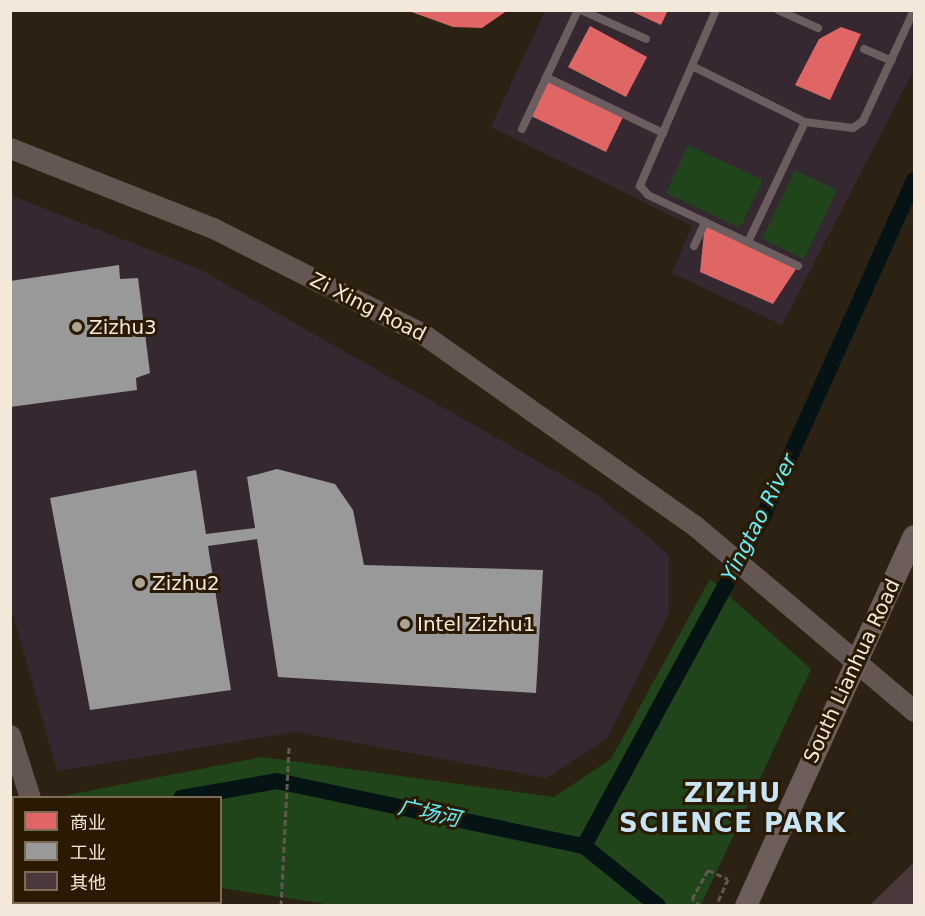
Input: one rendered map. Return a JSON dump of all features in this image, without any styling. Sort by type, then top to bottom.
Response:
[{"type":"main road","name":"South Lianhua Road","points":[[746,906],[854,661],[915,536]]},
{"type":"street","name":"Zi Xing Road","points":[[10,148],[213,228],[423,334],[694,525],[915,711]]},
{"type":"street","points":[[10,735],[29,795]]},
{"type":"lane","points":[[522,129],[580,10],[646,39]]},
{"type":"lane","points":[[716,10],[640,186],[648,195],[798,266]]},
{"type":"lane","points":[[778,10],[819,28]]},
{"type":"lane","points":[[692,66],[805,122],[853,128],[863,121],[914,10]]},
{"type":"lane","points":[[864,49],[892,61]]},
{"type":"lane","points":[[546,77],[663,133]]},
{"type":"lane","points":[[748,242],[805,122]]},
{"type":"lane","points":[[694,246],[705,222]]},
{"type":"path","points":[[281,906],[283,828],[289,746]]},
{"type":"path","points":[[701,906],[692,899],[708,870],[728,879],[716,906]]},
{"type":"shaded area","points":[[545,11],[914,11],[914,70],[782,325],[672,273],[692,226],[491,127]]},
{"type":"shaded area","points":[[10,195],[201,270],[597,495],[646,535],[669,556],[669,613],[607,739],[546,778],[296,732],[57,771],[11,608]]},
{"type":"green space","points":[[688,145],[763,180],[740,228],[666,193]]},
{"type":"green space","points":[[795,170],[837,190],[804,259],[762,239]]},
{"type":"green space","points":[[710,579],[811,669],[701,905],[339,906],[222,888],[222,796],[63,796],[262,757],[554,797],[611,759]]},
{"type":"building: 商业","points":[[406,10],[508,10],[482,28],[453,27]]},
{"type":"building: 商业","points":[[629,10],[668,10],[661,25]]},
{"type":"building: 商业","points":[[590,26],[647,57],[626,97],[568,67]]},
{"type":"building: 商业","points":[[841,27],[861,34],[830,100],[795,85],[819,39]]},
{"type":"building: 商业","points":[[546,77],[624,115],[606,152],[529,115]]},
{"type":"building: 商业","points":[[705,222],[798,266],[773,304],[700,272]]},
{"type":"building: 工业","name":"Zizhu3","points":[[119,265],[120,279],[138,278],[150,373],[136,378],[137,390],[10,407],[10,281]]},
{"type":"building: 工业","points":[[277,469],[335,484],[353,510],[364,565],[543,570],[536,693],[278,677],[257,539],[208,546],[231,690],[90,710],[50,498],[196,470],[206,534],[255,528],[247,477]]},
{"type":"building: 其他","points":[[914,862],[914,906],[869,906]]},
{"type":"waterway","name":"Yingtao River","points":[[584,846],[765,512],[914,180]]},
{"type":"waterway","name":"广场河","points":[[192,796],[277,781],[584,846],[658,906]]},
{"type":"place","name":"Zizhu3","points":[[77,327]]},
{"type":"place","name":"Zizhu2","points":[[140,583]]},
{"type":"place","name":"Intel Zizhu1","points":[[405,624]]},
{"type":"district","name":"ZIZHU SCIENCE PARK","points":[[733,809]]}]
